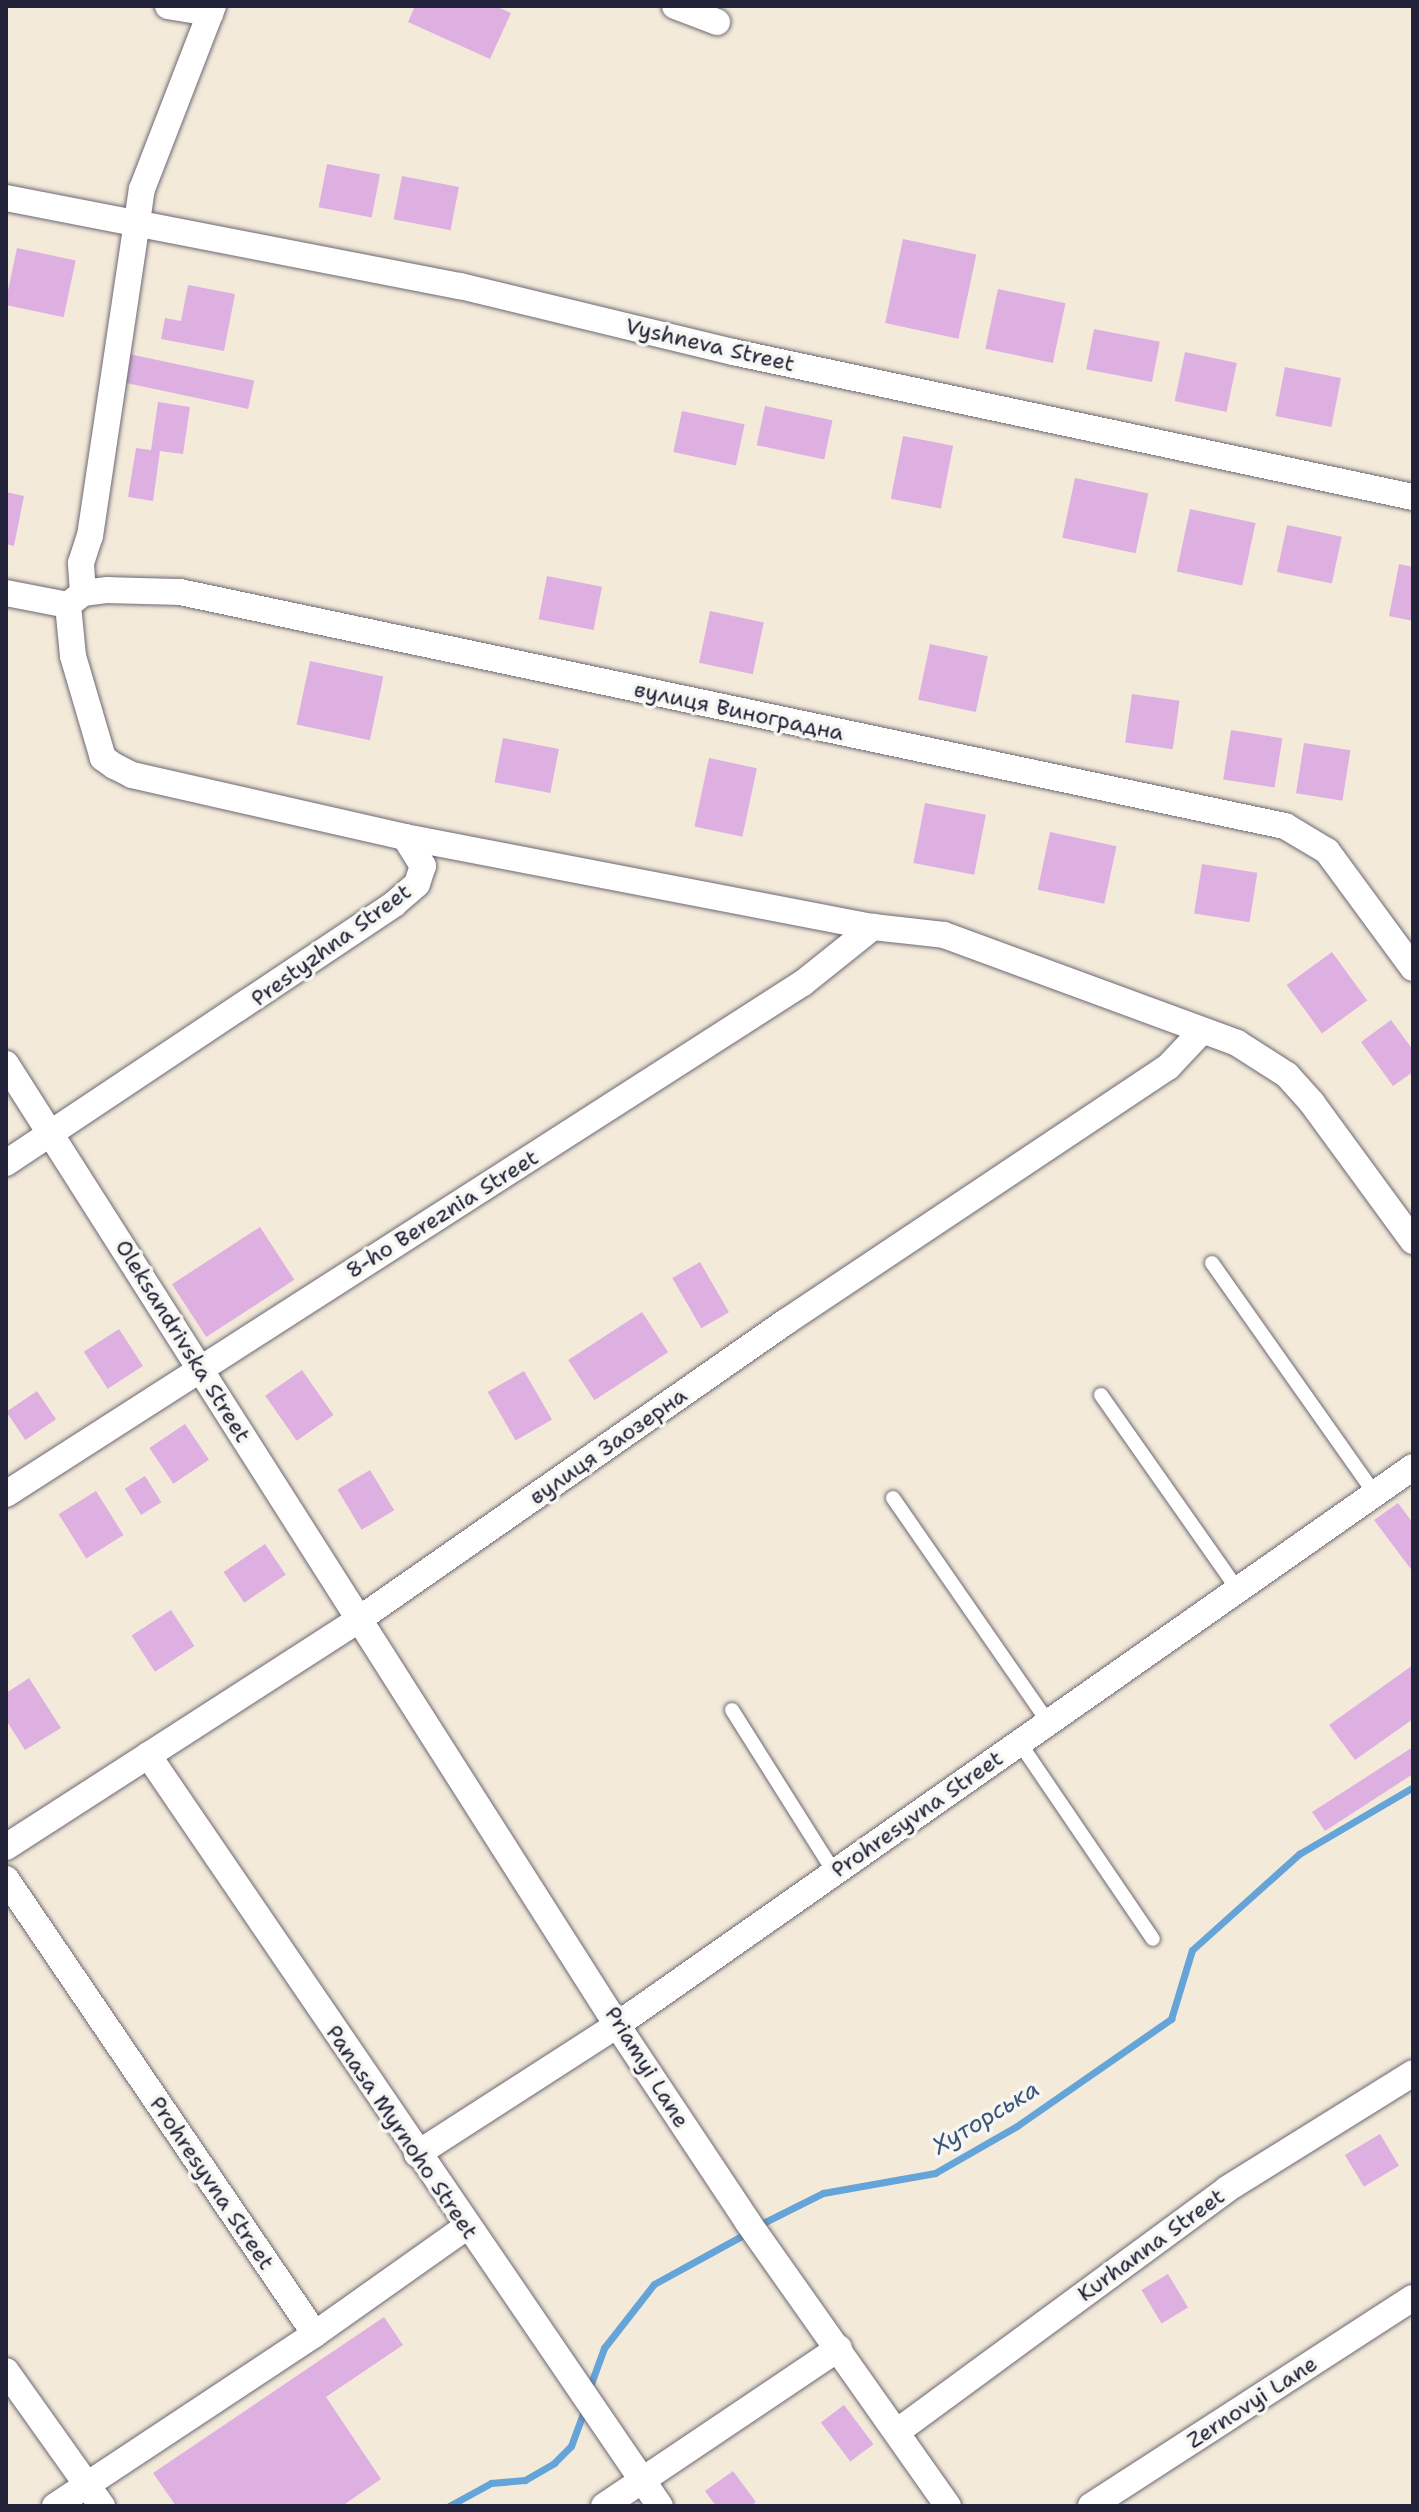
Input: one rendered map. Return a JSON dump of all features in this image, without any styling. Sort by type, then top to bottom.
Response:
[{"type":"street","points":[[168,6],[211,10],[152,158],[135,225],[105,444],[81,563],[73,656],[103,758],[132,775],[405,837],[873,927],[944,935],[1040,967],[1200,1033],[1256,1051],[1287,1075],[1413,1241]]},
{"type":"street","points":[[675,6],[717,22]]},
{"type":"street","name":"Vyshneva Street","points":[[6,198],[460,286],[733,352],[1413,497]]},
{"type":"street","name":"вулиця Виноградна","points":[[6,593],[76,599],[154,588],[180,592],[1285,826],[1327,851],[1413,968]]},
{"type":"street","name":"Prestyzhna Street","points":[[6,1163],[394,904],[417,884],[423,866],[405,837]]},
{"type":"street","name":"8-ho Bereznia Street","points":[[6,1494],[803,983],[873,927]]},
{"type":"street","name":"вулиця Заозерна","points":[[6,1847],[358,1620],[787,1321],[1168,1067],[1200,1033]]},
{"type":"street","name":"Oleksandrivska Street","points":[[6,1064],[358,1620]]},
{"type":"street","name":"Prohresyvna Street","points":[[417,2154],[617,2025],[1374,1493],[1409,1480]]},
{"type":"street","name":"Priamyi Lane","points":[[358,1620],[617,2025],[753,2230],[898,2431],[948,2506]]},
{"type":"street","name":"Panasa Myrnoho Street","points":[[148,1755],[466,2227],[660,2506]]},
{"type":"street","name":"Prohresyvna Street","points":[[6,1879],[315,2334]]},
{"type":"street","name":"Kurhanna Street","points":[[898,2431],[1227,2189],[1413,2073]]},
{"type":"street","points":[[55,2506],[95,2496],[466,2227]]},
{"type":"street","name":"Zernovyi Lane","points":[[1091,2506],[1413,2298]]},
{"type":"street","points":[[604,2506],[839,2348]]},
{"type":"street","points":[[6,2371],[95,2496]]},
{"type":"lane","points":[[1212,1263],[1374,1493]]},
{"type":"lane","points":[[1101,1395],[1238,1590]]},
{"type":"lane","points":[[893,1498],[1048,1722]]},
{"type":"lane","points":[[732,1710],[834,1872]]},
{"type":"lane","points":[[1019,1742],[1153,1939]]},
{"type":"building","points":[[415,6],[495,6],[511,13],[490,59],[408,22]]},
{"type":"building","points":[[327,164],[380,174],[372,217],[319,207]]},
{"type":"building","points":[[402,176],[459,187],[451,230],[394,219]]},
{"type":"building","points":[[903,239],[976,255],[958,339],[885,323]]},
{"type":"building","points":[[17,248],[76,260],[64,317],[6,305]]},
{"type":"building","points":[[188,285],[235,294],[224,351],[161,339],[165,318],[181,321]]},
{"type":"building","points":[[998,289],[1065,303],[1053,363],[985,349]]},
{"type":"building","points":[[1094,329],[1160,342],[1152,382],[1086,369]]},
{"type":"building","points":[[1185,352],[1237,363],[1226,412],[1175,401]]},
{"type":"building","points":[[129,354],[254,381],[248,409],[123,382]]},
{"type":"building","points":[[1285,367],[1341,378],[1331,427],[1275,416]]},
{"type":"building","points":[[158,402],[190,407],[183,454],[160,451],[153,501],[128,497],[136,448],[151,450]]},
{"type":"building","points":[[765,406],[832,420],[824,459],[757,445]]},
{"type":"building","points":[[682,411],[745,424],[736,465],[673,452]]},
{"type":"building","points":[[903,436],[953,446],[941,509],[891,499]]},
{"type":"building","points":[[1075,478],[1148,494],[1136,553],[1062,538]]},
{"type":"building","points":[[6,492],[24,496],[14,546],[6,544]]},
{"type":"building","points":[[1190,509],[1256,523],[1242,586],[1177,572]]},
{"type":"building","points":[[1287,525],[1342,537],[1332,584],[1277,572]]},
{"type":"building","points":[[1399,564],[1413,567],[1413,621],[1389,616]]},
{"type":"building","points":[[547,576],[602,587],[594,630],[539,619]]},
{"type":"building","points":[[710,611],[764,622],[753,674],[699,663]]},
{"type":"building","points":[[930,644],[988,656],[976,712],[918,700]]},
{"type":"building","points":[[310,661],[383,677],[370,740],[296,725]]},
{"type":"building","points":[[1132,694],[1180,701],[1173,749],[1125,743]]},
{"type":"building","points":[[1231,730],[1282,738],[1275,788],[1223,779]]},
{"type":"building","points":[[503,738],[559,749],[550,793],[494,782]]},
{"type":"building","points":[[1304,743],[1350,750],[1342,801],[1296,793]]},
{"type":"building","points":[[709,758],[757,768],[742,837],[694,826]]},
{"type":"building","points":[[925,803],[986,815],[974,875],[913,863]]},
{"type":"building","points":[[1050,832],[1117,846],[1104,904],[1038,890]]},
{"type":"building","points":[[1202,864],[1257,873],[1249,922],[1194,913]]},
{"type":"building","points":[[1332,952],[1367,1001],[1322,1033],[1287,985]]},
{"type":"building","points":[[1391,1020],[1413,1050],[1413,1072],[1393,1086],[1361,1042]]},
{"type":"building","points":[[260,1227],[294,1280],[206,1337],[172,1284]]},
{"type":"building","points":[[700,1262],[729,1312],[701,1328],[672,1278]]},
{"type":"building","points":[[642,1312],[668,1352],[594,1400],[568,1360]]},
{"type":"building","points":[[119,1329],[143,1366],[108,1389],[84,1352]]},
{"type":"building","points":[[302,1370],[334,1415],[297,1441],[265,1396]]},
{"type":"building","points":[[524,1371],[552,1419],[516,1440],[488,1392]]},
{"type":"building","points":[[37,1391],[56,1419],[25,1440],[6,1412]]},
{"type":"building","points":[[185,1424],[209,1460],[173,1484],[149,1448]]},
{"type":"building","points":[[370,1470],[394,1510],[362,1530],[337,1490]]},
{"type":"building","points":[[145,1476],[161,1502],[141,1515],[125,1489]]},
{"type":"building","points":[[96,1491],[124,1535],[86,1558],[59,1514]]},
{"type":"building","points":[[1398,1503],[1413,1523],[1413,1572],[1374,1520]]},
{"type":"building","points":[[265,1544],[286,1575],[244,1603],[224,1572]]},
{"type":"building","points":[[171,1610],[194,1646],[155,1672],[132,1636]]},
{"type":"building","points":[[1413,1665],[1413,1719],[1355,1760],[1329,1725]]},
{"type":"building","points":[[29,1678],[61,1728],[25,1750],[6,1720],[6,1693]]},
{"type":"building","points":[[1413,1747],[1413,1774],[1325,1831],[1312,1812]]},
{"type":"building","points":[[1380,2134],[1399,2166],[1364,2187],[1345,2155]]},
{"type":"building","points":[[1168,2274],[1188,2307],[1162,2323],[1141,2290]]},
{"type":"building","points":[[384,2317],[403,2345],[326,2397],[381,2479],[342,2506],[176,2506],[153,2473]]},
{"type":"building","points":[[844,2405],[873,2444],[850,2462],[821,2422]]},
{"type":"building","points":[[733,2471],[756,2502],[750,2506],[716,2506],[705,2491]]},
{"type":"waterway","name":"Хуторська","points":[[757,2226],[823,2193],[935,2173],[1017,2126],[1171,2019],[1192,1950],[1299,1854],[1413,1787]]},
{"type":"waterway","name":"Хуторська","points":[[589,2389],[604,2348],[654,2284],[747,2233]]},
{"type":"waterway","name":"Хуторська","points":[[449,2506],[491,2483],[525,2480],[554,2463],[571,2446],[585,2408]]}]
